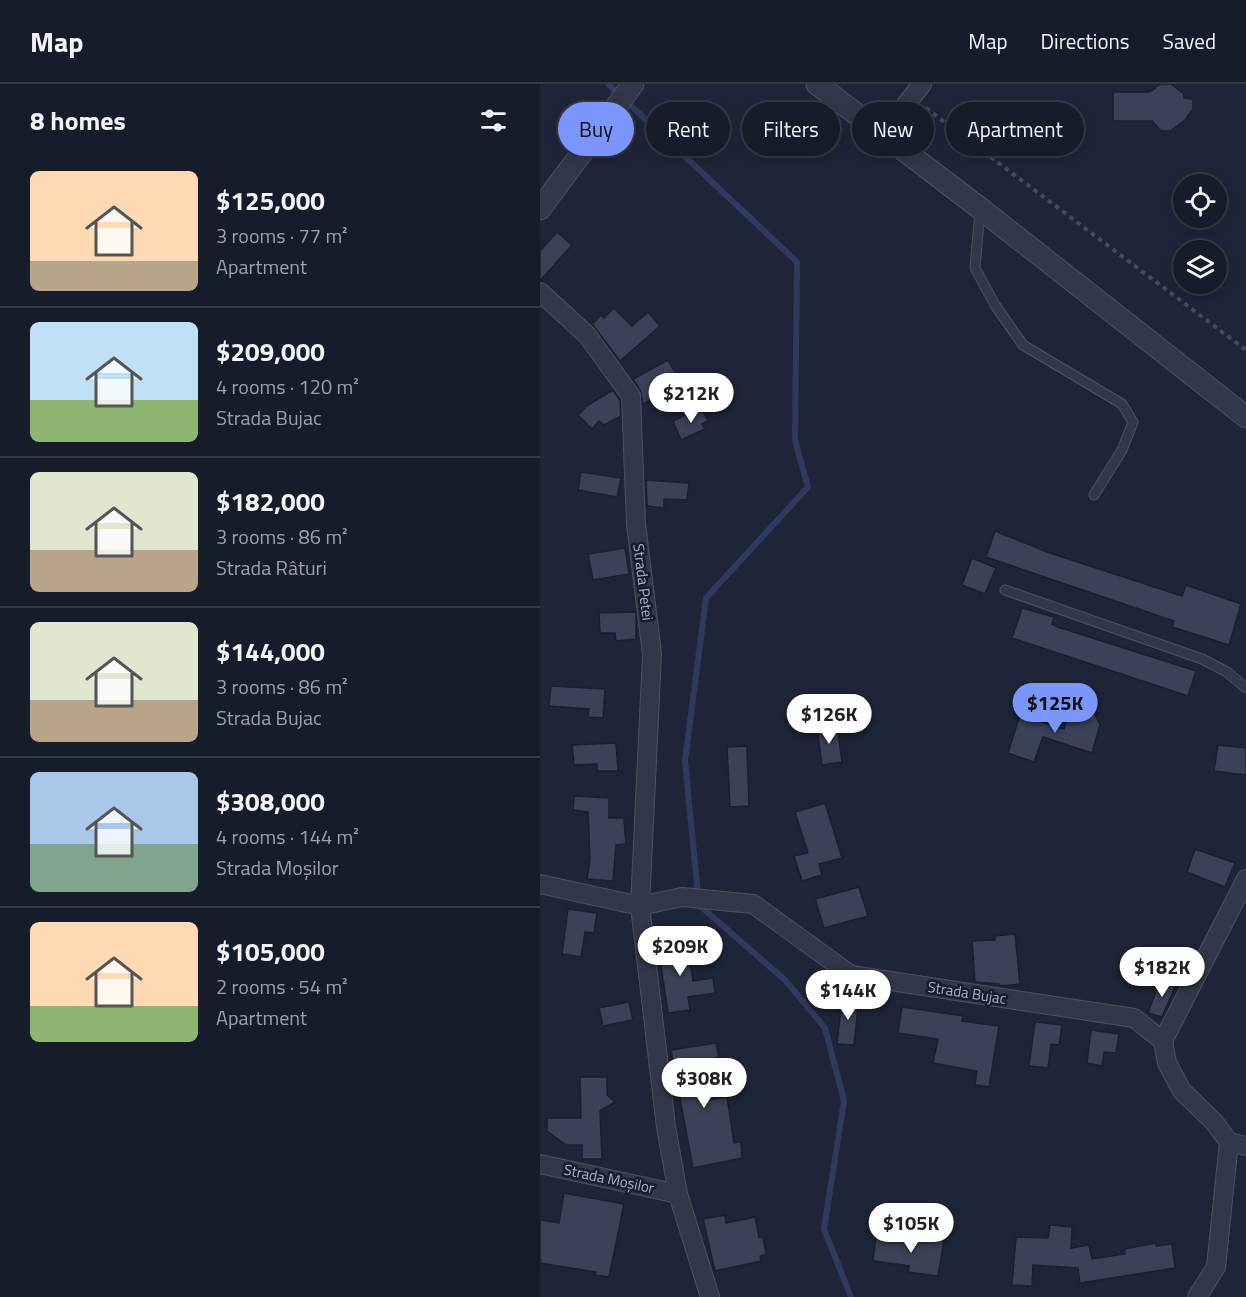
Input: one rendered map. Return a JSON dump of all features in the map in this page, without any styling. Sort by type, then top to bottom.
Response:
[{"type":"street","points":[[540,209],[633,84]]},
{"type":"street","points":[[817,84],[852,111]]},
{"type":"street","points":[[910,156],[1246,417]]},
{"type":"street","name":"Strada Petei","points":[[540,292],[587,335],[631,396],[636,524],[652,654],[640,906],[666,1127],[678,1194],[710,1297]]},
{"type":"street","points":[[1197,1297],[1216,1267],[1237,1144],[1182,1091],[1167,1063],[1163,1041],[1246,879]]},
{"type":"street","name":"Strada Bujac","points":[[540,884],[640,906],[682,897],[753,904],[851,975],[1134,1018],[1163,1041]]},
{"type":"street","name":"Strada Moșilor","points":[[540,1164],[678,1194]]},
{"type":"lane","points":[[981,209],[975,268],[994,305],[1023,345],[1122,404],[1133,422],[1122,450],[1094,495]]},
{"type":"lane","points":[[1005,590],[1202,659],[1227,672],[1246,688]]},
{"type":"path","points":[[917,91],[1246,350]]},
{"type":"building","points":[[1160,84],[1171,84],[1184,94],[1184,98],[1193,99],[1193,109],[1185,120],[1170,131],[1161,131],[1152,121],[1113,121],[1113,92],[1150,92]]},
{"type":"building","points":[[557,232],[572,245],[540,281],[540,251]]},
{"type":"building","points":[[614,308],[632,326],[648,312],[660,326],[620,361],[592,324],[601,315],[604,318]]},
{"type":"building","points":[[668,360],[681,383],[643,404],[640,390],[633,379]]},
{"type":"building","points":[[613,390],[620,400],[621,416],[604,425],[599,421],[592,429],[578,415],[588,405]]},
{"type":"building","points":[[701,407],[708,421],[702,424],[705,429],[681,440],[673,421]]},
{"type":"building","points":[[581,472],[621,478],[617,497],[578,490]]},
{"type":"building","points":[[646,480],[689,483],[687,500],[664,499],[664,508],[647,506]]},
{"type":"building","points":[[995,531],[1050,553],[1182,596],[1186,585],[1241,604],[1229,645],[1172,627],[1174,621],[986,557]]},
{"type":"building","points":[[625,548],[629,574],[593,580],[588,554]]},
{"type":"building","points":[[972,558],[996,568],[985,594],[962,585]]},
{"type":"building","points":[[1022,608],[1054,617],[1052,624],[1058,627],[1196,671],[1188,696],[1012,638]]},
{"type":"building","points":[[636,612],[636,639],[616,641],[615,633],[600,633],[599,613]]},
{"type":"building","points":[[551,686],[605,689],[603,718],[588,717],[589,709],[549,706]]},
{"type":"building","points":[[1085,709],[1094,712],[1100,725],[1092,753],[1043,737],[1034,762],[1008,753],[1020,715],[1064,729],[1068,715],[1071,716],[1072,713],[1078,715]]},
{"type":"building","points":[[837,725],[842,762],[822,765],[817,727]]},
{"type":"building","points":[[616,743],[618,771],[597,771],[597,764],[574,765],[572,745]]},
{"type":"building","points":[[1218,745],[1246,748],[1246,775],[1214,771]]},
{"type":"building","points":[[747,746],[749,806],[730,807],[727,747]]},
{"type":"building","points":[[574,796],[609,798],[609,818],[624,818],[626,844],[616,845],[613,881],[587,879],[590,860],[588,812],[573,810]]},
{"type":"building","points":[[825,803],[842,858],[819,864],[822,875],[802,881],[794,856],[808,853],[795,812]]},
{"type":"building","points":[[1195,849],[1235,863],[1225,887],[1187,872]]},
{"type":"building","points":[[859,887],[868,916],[824,928],[815,899]]},
{"type":"building","points":[[568,909],[597,913],[594,933],[585,932],[581,957],[562,954]]},
{"type":"building","points":[[1015,934],[1020,984],[1000,986],[999,984],[975,982],[972,941],[995,940],[995,936]]},
{"type":"building","points":[[687,940],[693,981],[713,978],[715,993],[688,997],[690,1010],[668,1013],[658,944]]},
{"type":"building","points":[[1160,980],[1176,985],[1162,1017],[1148,1013]]},
{"type":"building","points":[[842,997],[859,998],[854,1045],[837,1044]]},
{"type":"building","points":[[629,1002],[633,1020],[603,1026],[599,1008]]},
{"type":"building","points":[[902,1007],[963,1016],[962,1021],[999,1026],[989,1087],[975,1085],[977,1071],[933,1063],[938,1039],[898,1033]]},
{"type":"building","points":[[1035,1022],[1062,1025],[1059,1045],[1051,1044],[1048,1068],[1029,1066]]},
{"type":"building","points":[[1091,1030],[1119,1034],[1116,1053],[1104,1052],[1102,1066],[1087,1063]]},
{"type":"building","points":[[716,1043],[719,1057],[714,1058],[716,1068],[696,1073],[700,1101],[727,1097],[734,1143],[741,1142],[742,1158],[693,1168],[671,1050]]},
{"type":"building","points":[[580,1077],[607,1077],[607,1095],[615,1102],[600,1111],[602,1159],[582,1159],[582,1145],[566,1145],[547,1131],[547,1118],[581,1118]]},
{"type":"building","points":[[564,1193],[624,1204],[609,1277],[595,1275],[596,1272],[540,1263],[540,1220],[559,1223]]},
{"type":"building","points":[[725,1215],[726,1223],[755,1217],[759,1237],[763,1237],[766,1254],[760,1256],[761,1261],[715,1271],[703,1219]]},
{"type":"building","points":[[1050,1225],[1072,1227],[1071,1248],[1089,1245],[1092,1259],[1125,1254],[1124,1249],[1156,1243],[1156,1246],[1172,1244],[1175,1268],[1080,1283],[1078,1268],[1033,1265],[1032,1286],[1012,1285],[1016,1237],[1048,1238]]},
{"type":"building","points":[[876,1236],[912,1240],[913,1236],[944,1240],[938,1276],[908,1272],[909,1266],[873,1261]]},
{"type":"waterway","points":[[608,84],[797,262],[795,440],[808,487],[706,598],[685,761],[699,905],[785,980],[825,1028],[844,1101],[824,1229],[851,1297]]}]
